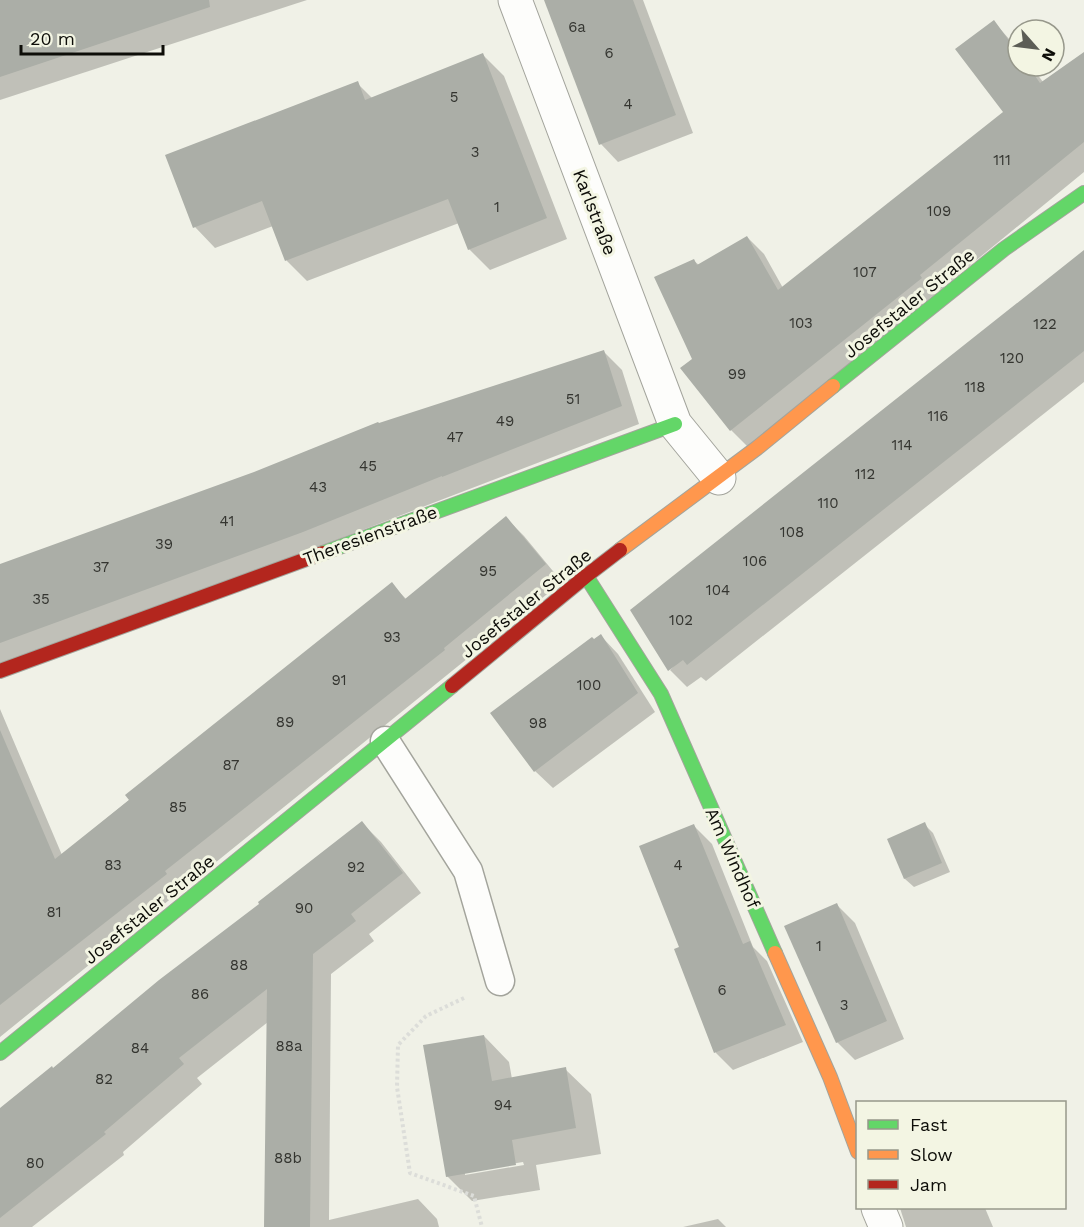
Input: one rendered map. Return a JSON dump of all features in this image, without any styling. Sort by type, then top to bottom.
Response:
[{"type":"street","name":"Karlstraße","points":[[515,0],[675,424]]},
{"type":"street","name":"Josefstaler Straße","points":[[0,1053],[586,576],[719,478],[1004,249],[1084,193]]},
{"type":"street","points":[[675,424],[719,478]]},
{"type":"street","name":"Theresienstraße","points":[[0,670],[675,424]]},
{"type":"street","name":"Am Windhof","points":[[586,576],[661,694],[830,1077],[856,1147]]},
{"type":"street","points":[[878,1209],[886,1227]]},
{"type":"lane","points":[[386,741],[468,871],[500,981]]},
{"type":"path","points":[[482,1227],[474,1196],[410,1173],[397,1087],[398,1045],[426,1016],[500,981]]},
{"type":"building","points":[[0,0],[209,0],[210,7],[0,77]]},
{"type":"building","points":[[544,0],[633,0],[676,115],[599,145]]},
{"type":"building","points":[[994,20],[1006,36],[1006,78],[1036,78],[1040,83],[1047,78],[1066,78],[1066,65],[1084,52],[1084,142],[920,275],[922,278],[730,431],[680,368],[692,359],[654,277],[694,259],[697,265],[747,236],[778,290],[1003,112],[955,49]]},
{"type":"building","points":[[483,53],[547,218],[468,250],[448,199],[285,261],[262,201],[193,228],[165,155],[358,81],[365,100]]},
{"type":"building","points":[[1084,250],[1084,351],[687,665],[683,660],[668,671],[630,610]]},
{"type":"building","points":[[604,350],[622,406],[303,532],[0,643],[0,564],[254,472],[378,422]]},
{"type":"building","points":[[506,516],[546,564],[444,648],[445,650],[165,871],[167,874],[0,1005],[0,730],[55,859],[129,800],[125,795],[392,582],[405,599]]},
{"type":"building","points":[[601,634],[638,693],[534,772],[490,713],[592,637],[594,639]]},
{"type":"building","points":[[362,821],[403,873],[351,914],[356,921],[313,954],[310,1227],[264,1227],[267,989],[179,1058],[184,1064],[104,1132],[106,1134],[0,1218],[0,1108]]},
{"type":"building","points":[[925,822],[942,863],[904,879],[887,839]]},
{"type":"building","points":[[694,824],[743,944],[750,941],[786,1025],[714,1053],[674,949],[679,947],[639,846]]},
{"type":"building","points":[[837,903],[887,1021],[836,1043],[784,926]]},
{"type":"building","points":[[484,1035],[492,1081],[566,1067],[576,1128],[512,1140],[516,1165],[446,1177],[423,1045]]},
{"type":"traffic: fast","points":[[833,386],[1004,249],[1084,193]]},
{"type":"traffic: fast","points":[[323,553],[675,424]]},
{"type":"traffic: fast","points":[[586,576],[661,694],[775,953]]},
{"type":"traffic: fast","points":[[0,1053],[452,686]]},
{"type":"traffic: slow","points":[[620,550],[757,448],[833,386]]},
{"type":"traffic: slow","points":[[775,953],[830,1077],[856,1147]]},
{"type":"traffic: jam","points":[[452,686],[620,550]]},
{"type":"traffic: jam","points":[[0,671],[323,553]]}]
